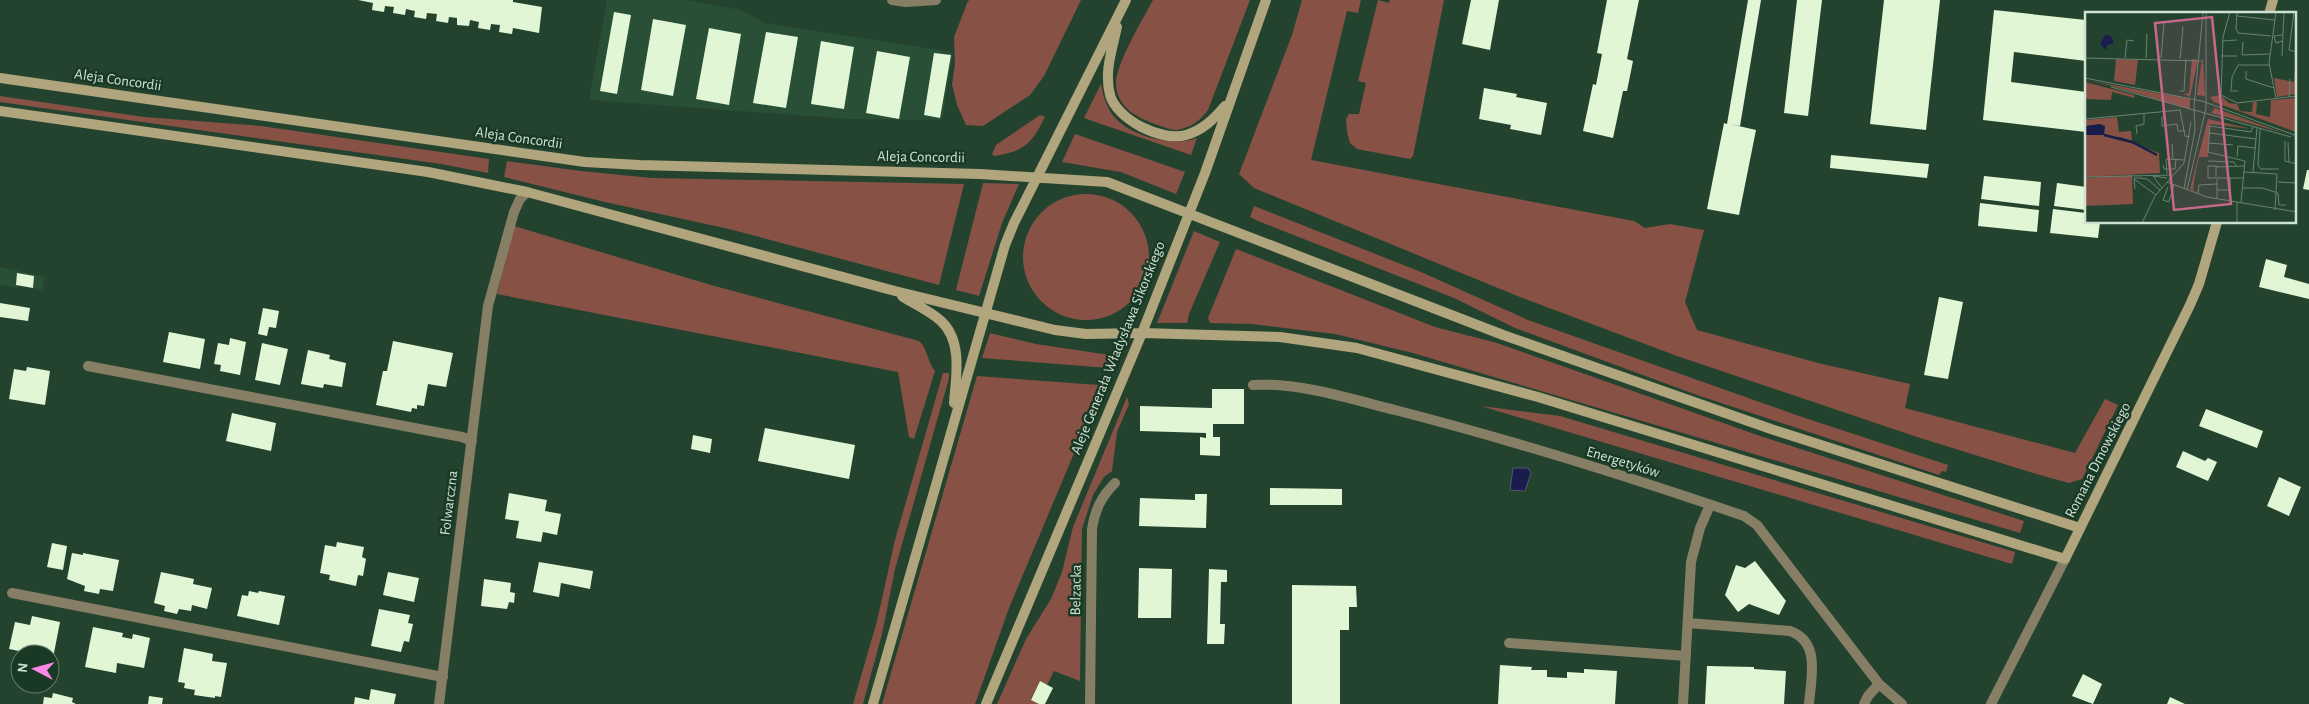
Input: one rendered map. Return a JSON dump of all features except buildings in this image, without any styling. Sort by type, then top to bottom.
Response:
[{"type":"street","points":[[892,0],[906,2],[936,0]]},
{"type":"street","points":[[872,704],[953,421],[1014,223],[1126,0]]},
{"type":"street","name":"Aleje Generała Władysława Sikorskiego","points":[[986,704],[1142,332],[1205,173],[1266,0]]},
{"type":"street","points":[[1120,12],[1108,62],[1108,79],[1113,102],[1123,116],[1167,136],[1180,136],[1194,132],[1212,121],[1229,101]]},
{"type":"street","name":"Aleja Concordii","points":[[0,78],[585,162],[1038,177],[1107,182],[1549,351],[1772,429],[2080,528]]},
{"type":"street","points":[[0,111],[428,172],[527,192],[895,291],[1068,333],[1142,332],[1280,336],[1357,348],[1538,396],[2065,559]]},
{"type":"street","name":"Folwarczna","points":[[439,704],[488,306],[511,222],[517,205],[527,192]]},
{"type":"street","name":"Romana Dmowskiego","points":[[1991,704],[2065,559],[2190,305],[2199,284],[2216,224]]},
{"type":"street","points":[[895,291],[941,321],[952,337],[956,361],[953,421]]},
{"type":"street","points":[[88,366],[462,437],[472,441]]},
{"type":"street","name":"Energetyków","points":[[1253,385],[1271,384],[1341,396],[1436,420],[1744,516],[1757,525],[1879,684],[1902,704]]},
{"type":"street","name":"Belzacka","points":[[1090,704],[1092,530],[1095,512],[1105,493],[1115,483]]},
{"type":"street","points":[[1683,704],[1692,553],[1710,505]]},
{"type":"street","points":[[12,593],[443,677]]},
{"type":"street","points":[[1688,623],[1797,633],[1807,642],[1812,655],[1809,704]]},
{"type":"street","points":[[1509,643],[1686,656]]},
{"type":"street","points":[[1864,704],[1868,696],[1879,684]]},
{"type":"shaded area","points":[[607,0],[685,0],[741,10],[764,23],[953,52],[942,120],[850,119],[589,100]]},
{"type":"shaded area","points":[[970,0],[1081,0],[1044,76],[1030,95],[983,126],[966,125],[957,105],[952,84],[955,64],[954,37]]},
{"type":"shaded area","points":[[1153,0],[1250,0],[1208,110],[1202,117],[1186,128],[1169,129],[1136,116],[1125,106],[1118,93],[1116,85],[1120,66],[1130,42]]},
{"type":"shaded area","points":[[1302,0],[1361,0],[1358,13],[1347,11],[1311,160],[1634,221],[1645,228],[1670,224],[1704,230],[1685,302],[1697,330],[1818,363],[1910,384],[1905,408],[2075,453],[2105,399],[2118,405],[2082,479],[2069,483],[2040,475],[1917,437],[1677,356],[1515,295],[1254,188],[1239,174],[1292,35]]},
{"type":"shaded area","points":[[1378,0],[1389,3],[1390,0],[1444,0],[1413,156],[1410,159],[1357,149],[1350,143],[1347,132],[1346,119],[1349,114],[1359,114],[1366,83],[1358,81]]},
{"type":"shaded area","points":[[1101,84],[1108,107],[1114,117],[1123,125],[1147,137],[1161,140],[1186,141],[1197,138],[1191,155],[1084,118]]},
{"type":"shaded area","points":[[0,96],[144,117],[261,126],[489,159],[488,173],[441,164],[0,102]]},
{"type":"shaded area","points":[[1040,115],[1045,117],[1026,145],[1013,152],[994,156],[992,154],[996,145]]},
{"type":"shaded area","points":[[1075,134],[1185,172],[1176,194],[1121,172],[1062,162]]},
{"type":"shaded area","points":[[507,161],[652,178],[964,184],[939,285],[729,229],[605,202],[504,177]]},
{"type":"shaded area","points":[[983,183],[1019,184],[1002,223],[979,296],[956,290]]},
{"type":"shaded area","points":[[1086,194],[1110,198],[1131,212],[1145,233],[1149,257],[1145,281],[1131,302],[1110,316],[1086,320],[1062,316],[1041,302],[1027,281],[1023,257],[1027,233],[1041,212],[1062,198]]},
{"type":"shaded area","points":[[1254,206],[1421,272],[1528,320],[1796,415],[1948,465],[1946,472],[1942,471],[1939,475],[1697,395],[1515,328],[1454,298],[1258,221],[1250,217]]},
{"type":"shaded area","points":[[514,226],[711,285],[919,341],[924,347],[930,364],[935,371],[914,439],[909,437],[898,372],[497,294]]},
{"type":"shaded area","points":[[1194,231],[1220,242],[1189,314],[1187,323],[1157,323]]},
{"type":"shaded area","points":[[1236,249],[1435,327],[1497,343],[1760,436],[2024,521],[2020,533],[1413,353],[1335,334],[1252,324],[1210,323],[1208,318]]},
{"type":"shaded area","points":[[0,267],[45,277],[42,290],[19,285],[17,288],[0,284]]},
{"type":"shaded area","points":[[990,333],[1036,344],[1116,356],[1109,368],[982,358]]},
{"type":"shaded area","points":[[943,373],[949,373],[949,378],[895,569],[882,634],[863,704],[853,704],[877,621],[895,540]]},
{"type":"shaded area","points":[[977,376],[1099,385],[1101,389],[1009,608],[975,704],[882,704]]},
{"type":"shaded area","points":[[1127,397],[1129,404],[1117,432],[1112,471],[1104,477],[1093,495],[1082,529],[1080,681],[1054,671],[1047,685],[1040,681],[1031,699],[1039,704],[997,704],[1026,639],[1051,599],[1062,572],[1073,527]]},
{"type":"shaded area","points":[[1481,406],[1560,416],[2015,552],[2012,564]]},
{"type":"shaded area","points":[[1513,468],[1528,468],[1531,473],[1525,491],[1510,490]]}]
